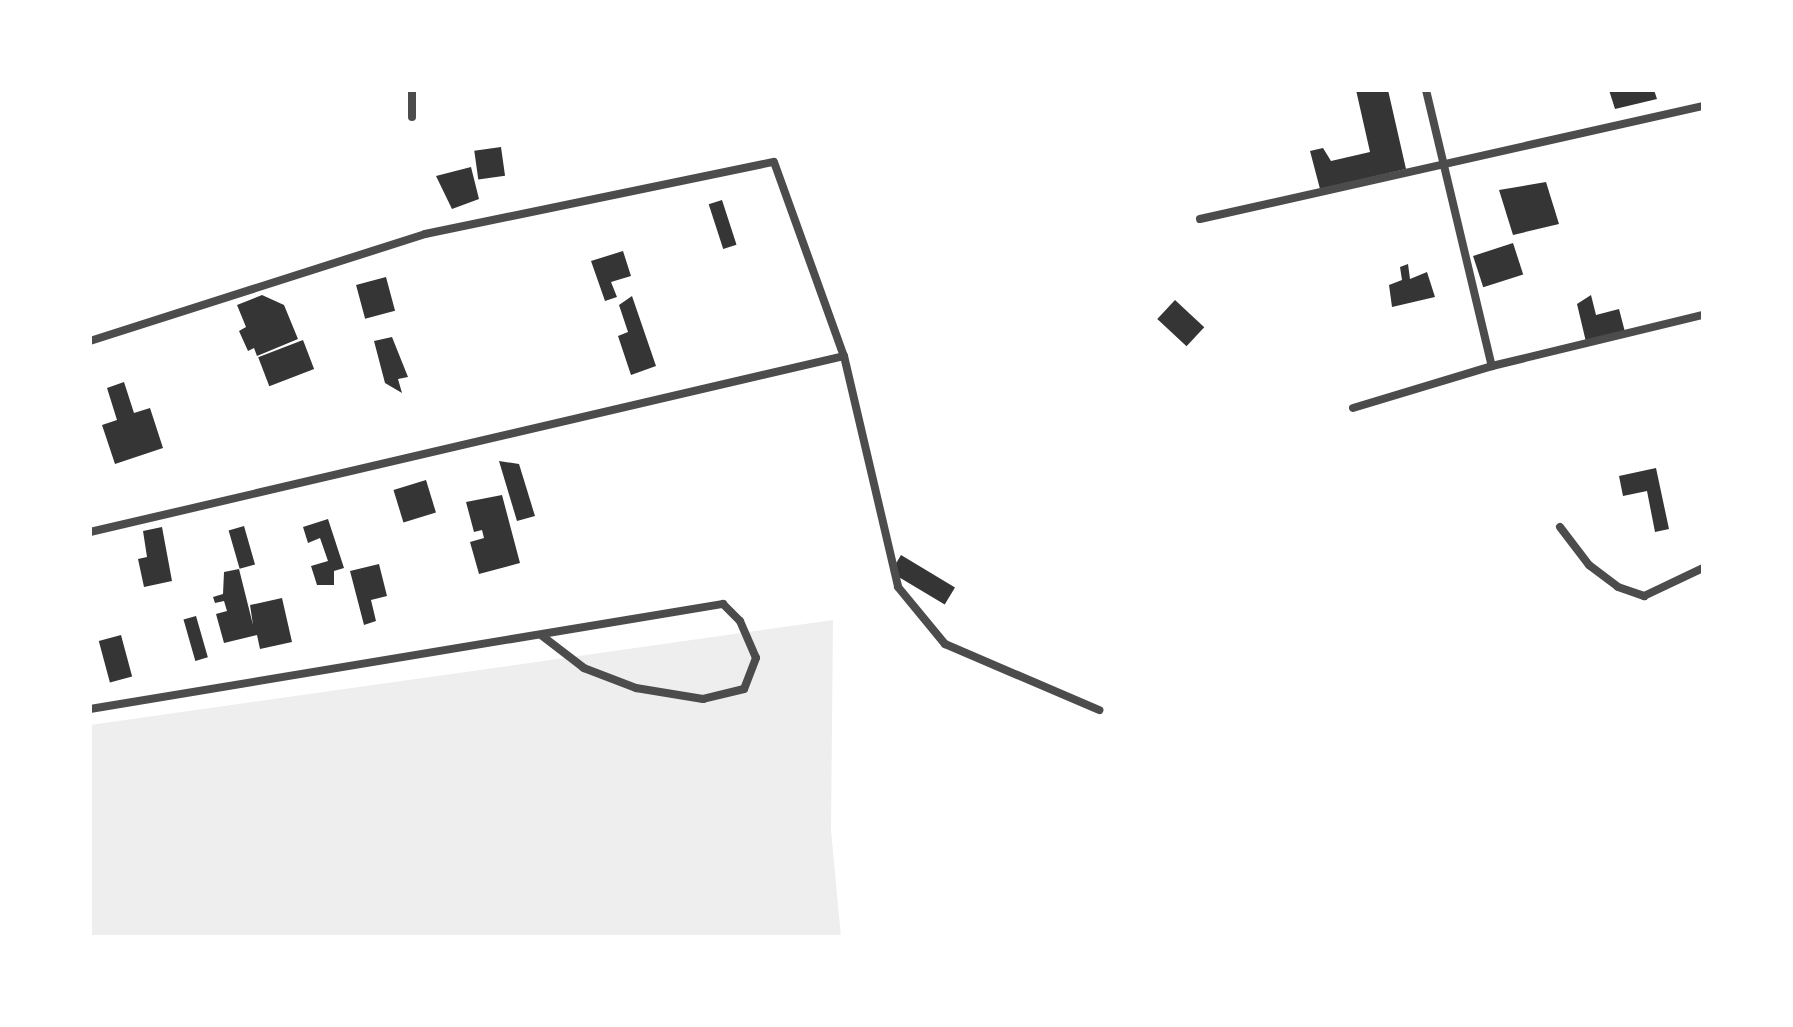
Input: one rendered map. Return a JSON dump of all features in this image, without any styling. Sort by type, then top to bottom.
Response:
[{"type":"street","points":[[412,90],[412,117]]},
{"type":"street","points":[[1426,90],[1492,366]]},
{"type":"street","points":[[1200,219],[1703,106]]},
{"type":"street","points":[[90,341],[425,234],[774,162],[844,356],[871,459],[882,534],[898,587],[921,621],[945,644],[1099,710]]},
{"type":"street","points":[[1353,408],[1492,366],[1703,315]]},
{"type":"street","points":[[90,532],[844,356]]},
{"type":"street","points":[[1560,527],[1589,565],[1618,587],[1644,596],[1703,568]]},
{"type":"street","points":[[90,709],[723,604],[740,621],[756,658],[744,689],[703,699],[636,688],[584,668],[541,635]]},
{"type":"shaded area","points":[[833,620],[831,830],[841,937],[90,937],[90,725]]},
{"type":"building","points":[[1356,90],[1388,90],[1406,169],[1320,189],[1310,151],[1323,148],[1331,161],[1370,152]]},
{"type":"building","points":[[1609,90],[1654,90],[1657,99],[1615,109]]},
{"type":"building","points":[[501,147],[505,176],[478,179],[474,151]]},
{"type":"building","points":[[471,167],[479,199],[452,209],[436,176]]},
{"type":"building","points":[[1546,182],[1559,224],[1513,235],[1499,190]]},
{"type":"building","points":[[722,200],[737,245],[723,249],[709,204]]},
{"type":"building","points":[[1513,243],[1523,274],[1483,287],[1473,256]]},
{"type":"building","points":[[623,251],[631,276],[611,282],[617,297],[605,301],[591,261]]},
{"type":"building","points":[[1408,264],[1410,279],[1427,272],[1435,297],[1392,307],[1389,285],[1402,280],[1400,267]]},
{"type":"building","points":[[386,277],[395,311],[365,319],[356,285]]},
{"type":"building","points":[[262,295],[284,305],[298,339],[257,356],[254,348],[248,351],[239,331],[246,327],[237,305]]},
{"type":"building","points":[[1591,295],[1596,315],[1619,309],[1625,332],[1586,342],[1577,304]]},
{"type":"building","points":[[632,296],[656,366],[631,375],[618,336],[628,332],[619,305]]},
{"type":"building","points":[[1175,300],[1204,327],[1187,346],[1157,319]]},
{"type":"building","points":[[392,337],[408,377],[398,379],[402,393],[385,383],[374,341]]},
{"type":"building","points":[[303,340],[314,369],[269,386],[258,357]]},
{"type":"building","points":[[124,382],[134,413],[150,408],[163,448],[115,464],[102,425],[117,420],[107,388]]},
{"type":"building","points":[[499,461],[519,464],[535,516],[517,521]]},
{"type":"building","points":[[1656,468],[1669,529],[1655,532],[1647,491],[1623,496],[1619,476]]},
{"type":"building","points":[[426,480],[436,513],[403,522],[393,490]]},
{"type":"building","points":[[502,495],[520,563],[479,574],[470,542],[484,538],[482,530],[474,532],[466,502]]},
{"type":"building","points":[[328,519],[344,568],[334,571],[334,585],[317,585],[311,566],[328,561],[320,538],[308,543],[303,527]]},
{"type":"building","points":[[244,526],[255,564],[240,569],[229,530]]},
{"type":"building","points":[[162,527],[172,581],[144,587],[138,559],[147,557],[143,531]]},
{"type":"building","points":[[901,555],[955,587],[945,605],[891,572]]},
{"type":"building","points":[[379,564],[387,596],[371,600],[376,621],[364,625],[350,571]]},
{"type":"building","points":[[239,569],[253,625],[250,605],[282,598],[292,642],[260,649],[257,635],[224,643],[216,614],[227,611],[224,601],[215,603],[213,597],[223,594],[224,572]]},
{"type":"building","points":[[196,616],[208,657],[195,661],[184,620]]},
{"type":"building","points":[[121,635],[132,677],[110,682],[99,641]]}]
